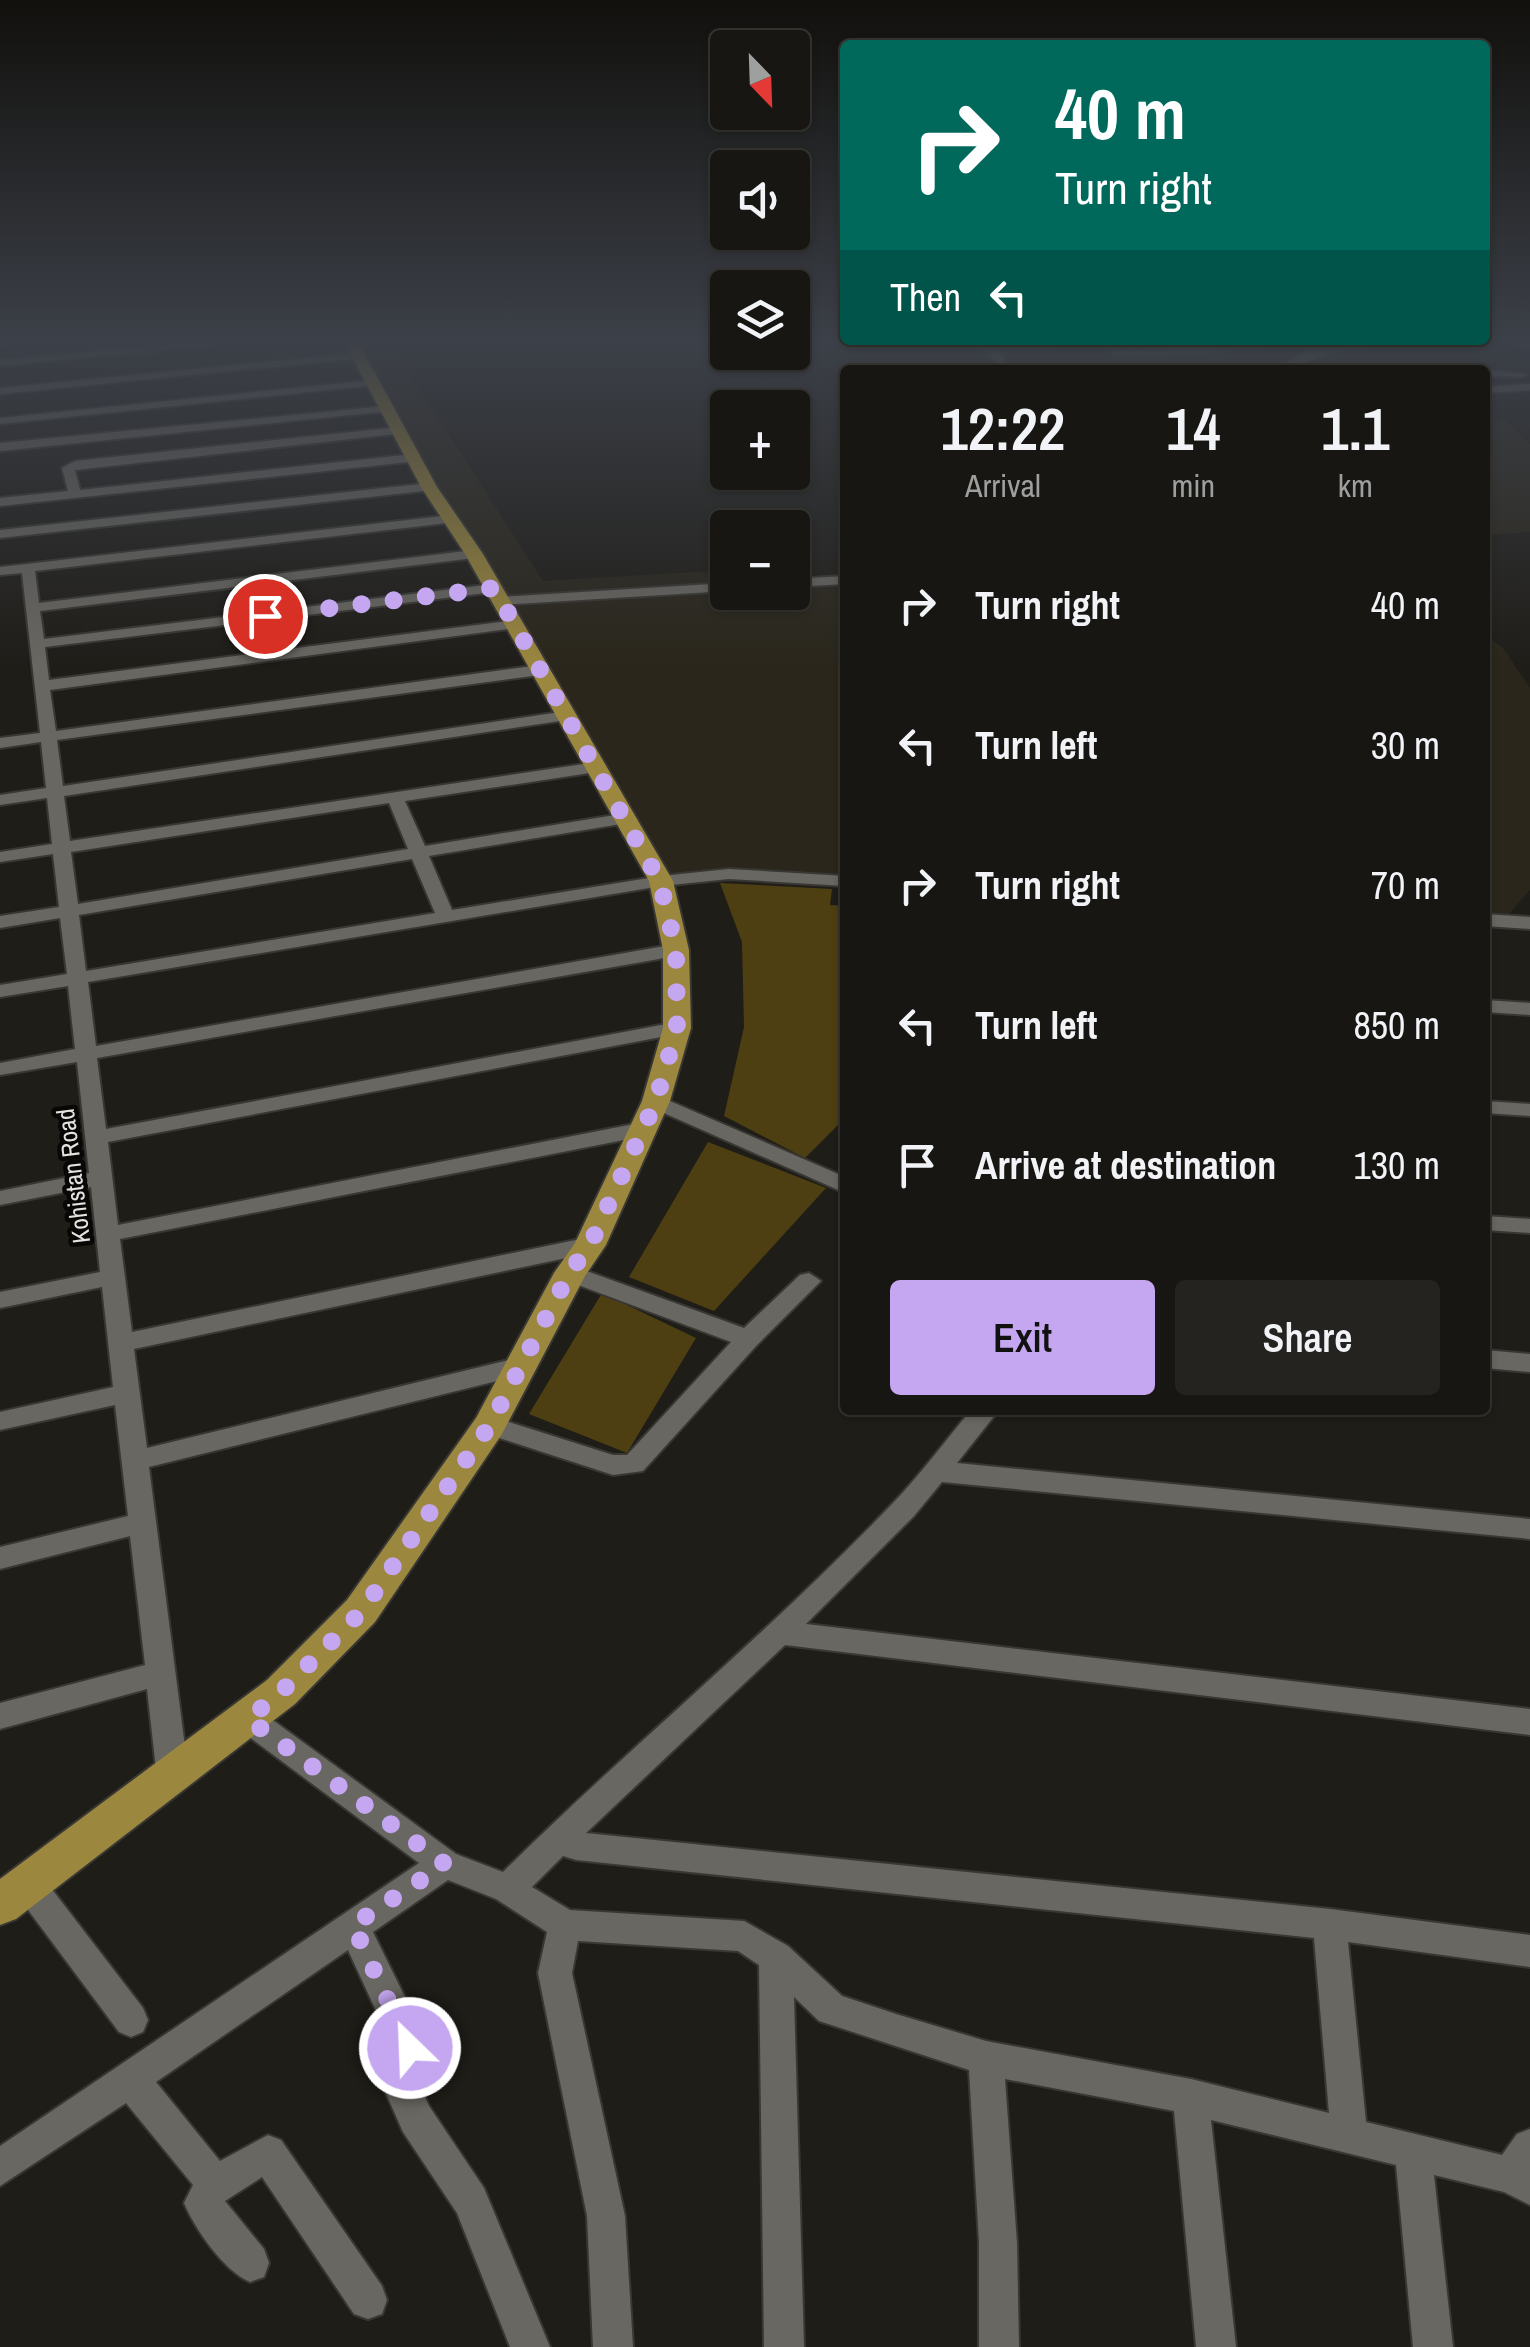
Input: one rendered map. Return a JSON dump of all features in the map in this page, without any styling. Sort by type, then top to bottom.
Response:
[{"type":"main road","points":[[0,1906],[248,1719],[281,1692],[362,1611],[490,1425],[580,1259],[650,1115],[677,1028],[676,950],[660,882],[627,818],[409,450]]},
{"type":"street","points":[[74,494],[68,468],[233,450]]},
{"type":"street","points":[[0,502],[414,458]]},
{"type":"street","points":[[0,534],[429,487]]},
{"type":"street","points":[[0,571],[452,519]]},
{"type":"street","points":[[32,608],[474,554]]},
{"type":"street","name":"Kohistan Road","points":[[28,568],[173,1778]]},
{"type":"street","points":[[810,582],[840,580]]},
{"type":"street","points":[[37,644],[497,594],[710,588]]},
{"type":"street","points":[[42,686],[514,624]]},
{"type":"street","points":[[0,743],[540,670]]},
{"type":"street","points":[[0,800],[567,716]]},
{"type":"street","points":[[0,857],[597,768]]},
{"type":"street","points":[[396,800],[446,917]]},
{"type":"street","points":[[0,922],[627,818]]},
{"type":"street","points":[[0,991],[660,882],[729,874],[840,881]]},
{"type":"street","points":[[1490,920],[1530,923]]},
{"type":"street","points":[[0,1070],[676,950]]},
{"type":"street","points":[[1490,1006],[1530,1009]]},
{"type":"street","points":[[96,1138],[677,1028]]},
{"type":"street","points":[[1490,1108],[1530,1110]]},
{"type":"street","points":[[108,1234],[650,1115],[840,1184]]},
{"type":"street","points":[[0,1198],[101,1178]]},
{"type":"street","points":[[1490,1223],[1530,1226]]},
{"type":"street","points":[[122,1343],[580,1259],[748,1339]]},
{"type":"street","points":[[0,1300],[113,1276]]},
{"type":"street","points":[[490,1425],[613,1466],[634,1464],[748,1339],[809,1281]]},
{"type":"street","points":[[1490,1359],[1530,1363]]},
{"type":"street","points":[[135,1461],[521,1366]]},
{"type":"street","points":[[0,1421],[127,1393]]},
{"type":"street","points":[[508,1889],[904,1509],[982,1415]]},
{"type":"street","points":[[934,1471],[1530,1529]]},
{"type":"street","points":[[0,1558],[142,1523]]},
{"type":"street","points":[[779,1633],[1530,1722]]},
{"type":"street","points":[[0,1716],[158,1674]]},
{"type":"street","points":[[248,1719],[445,1864],[508,1889],[565,1925],[744,1936],[776,1958],[831,2009],[986,2058],[1191,2096],[1414,2150],[1523,2169]]},
{"type":"street","points":[[558,1840],[576,1846],[1330,1924],[1530,1951]]},
{"type":"street","points":[[0,2168],[445,1864]]},
{"type":"street","points":[[29,1884],[131,2020]]},
{"type":"street","points":[[1330,1924],[1349,2134]]},
{"type":"street","points":[[353,1925],[410,2044],[392,2066],[416,2120],[471,2201],[530,2347]]},
{"type":"street","points":[[565,1925],[555,1973],[606,2216],[613,2347]]},
{"type":"street","points":[[776,1958],[784,2347]]},
{"type":"street","points":[[986,2058],[998,2243],[999,2347]]},
{"type":"street","points":[[130,2078],[215,2184]]},
{"type":"street","points":[[1191,2096],[1216,2347]]},
{"type":"street","points":[[1414,2150],[1433,2347]]},
{"type":"street","points":[[250,2263],[203,2203],[215,2184],[261,2154],[273,2156],[368,2300]]},
{"type":"shaded area","points":[[413,450],[458,450],[543,581],[710,571],[710,610],[810,610],[810,582],[840,580],[840,876],[727,869],[661,881]]},
{"type":"shaded area","points":[[1490,450],[1530,450],[1530,532],[1490,535]]},
{"type":"shaded area","points":[[1490,639],[1503,648],[1530,688],[1530,890],[1509,914],[1490,913]]},
{"type":"shaded area","points":[[720,883],[832,889],[830,905],[840,906],[840,1123],[805,1158],[724,1116],[744,1027],[742,942]]},
{"type":"shaded area","points":[[708,1142],[826,1188],[714,1311],[629,1277]]},
{"type":"shaded area","points":[[602,1293],[696,1338],[627,1453],[529,1414]]},
{"type":"route","points":[[265,616],[494,588],[638,838],[660,882],[676,950],[677,1028],[656,1101],[590,1245],[570,1272],[490,1425],[362,1611],[281,1692],[248,1719],[445,1864],[353,1925],[410,2048]]}]
